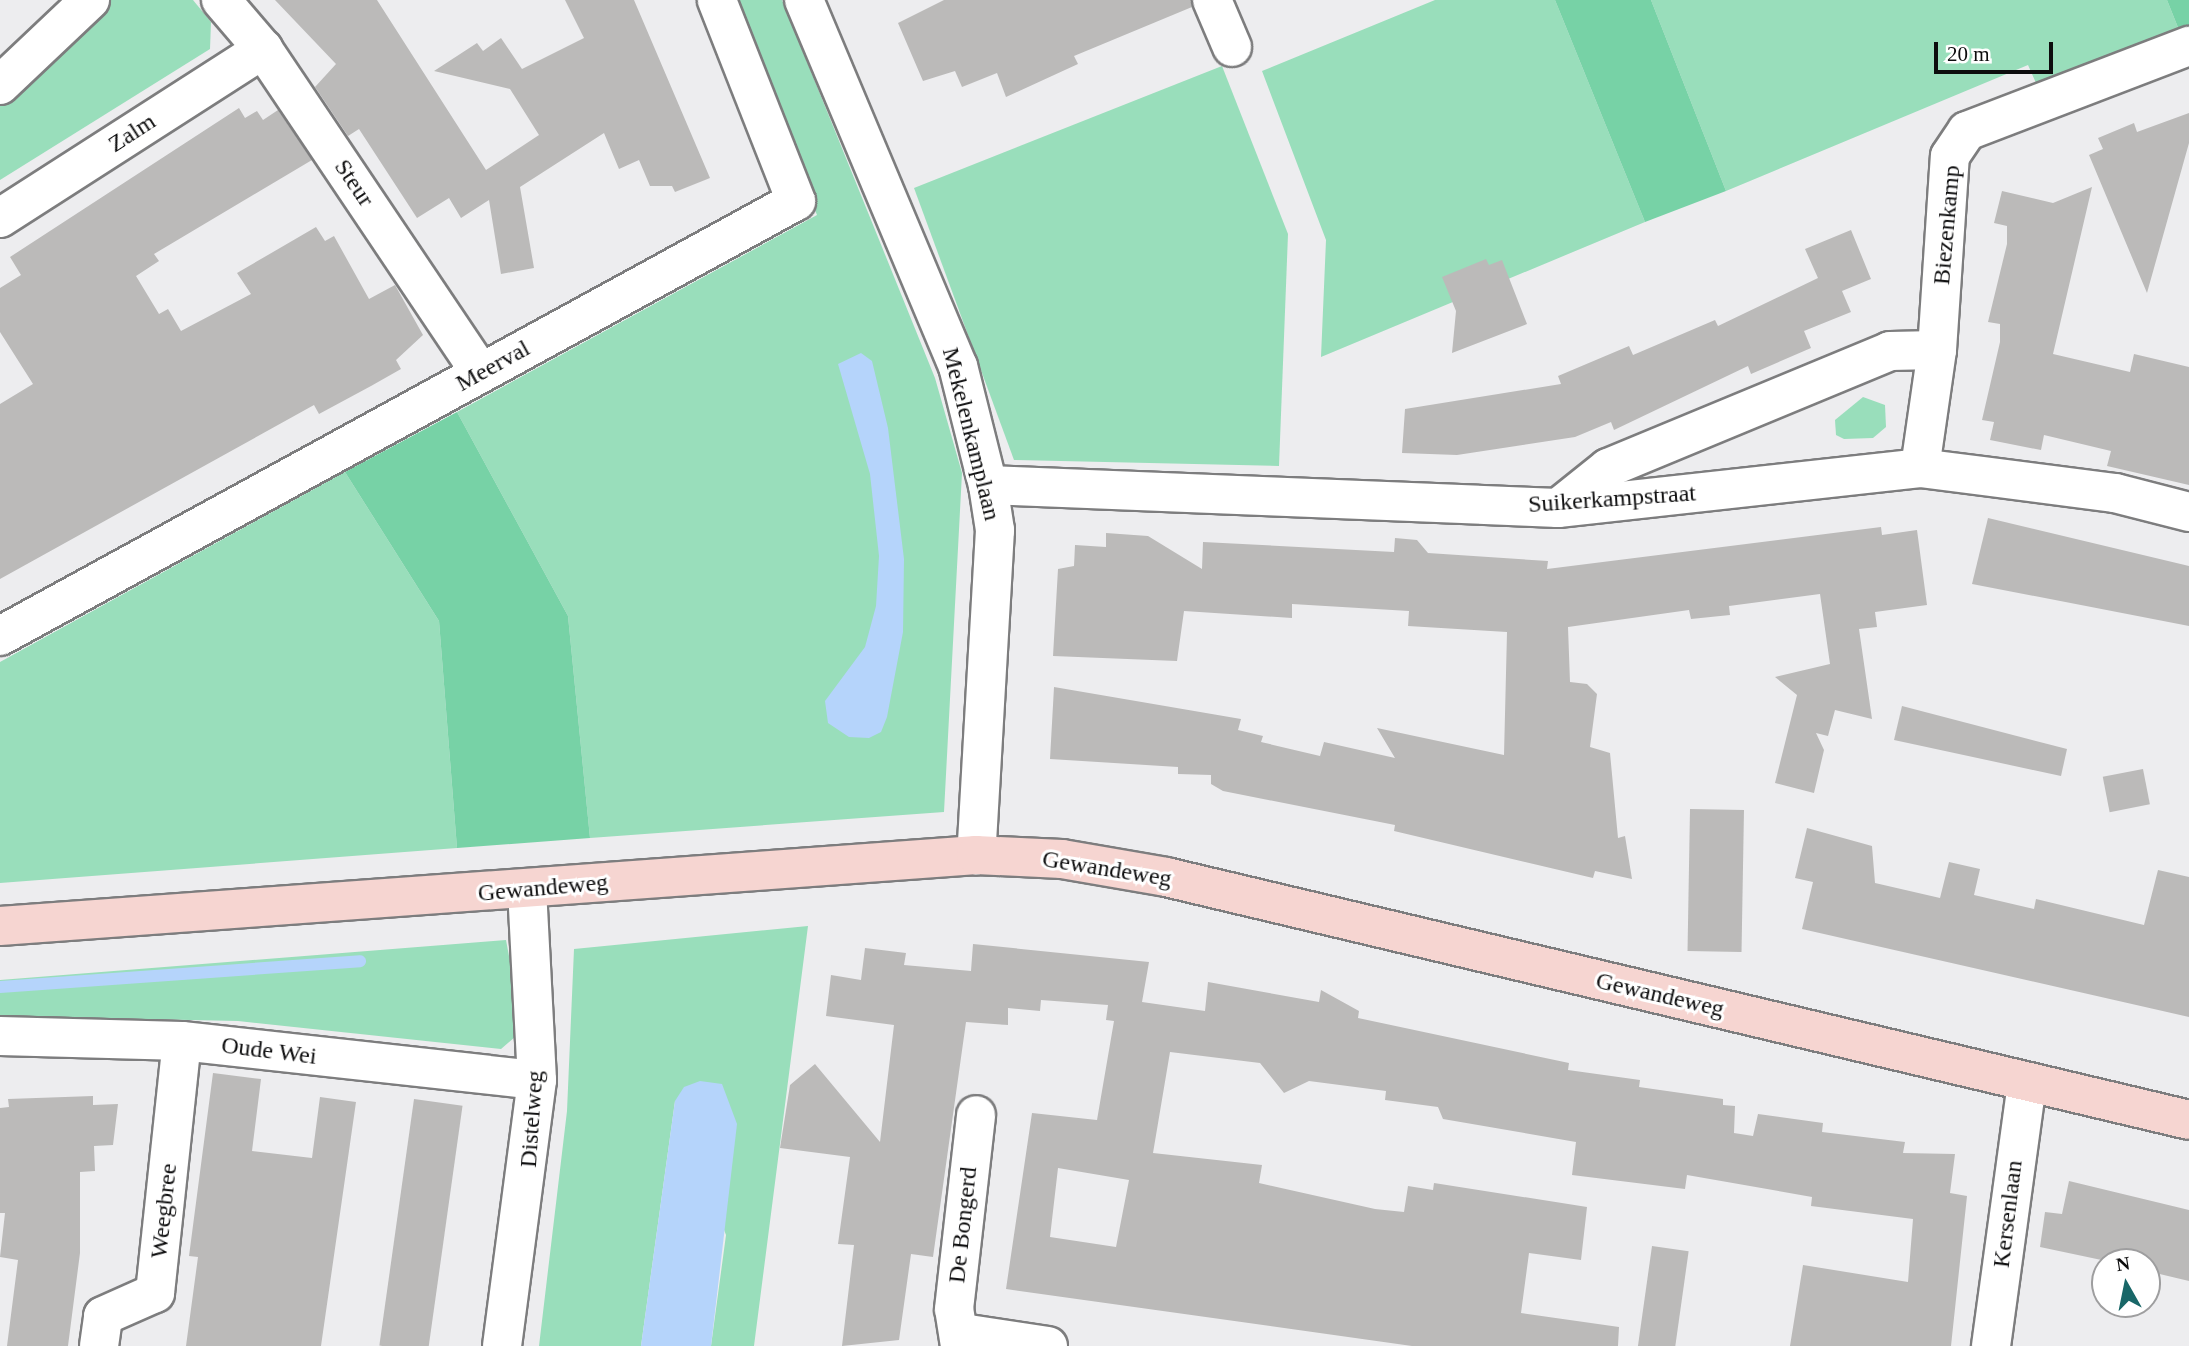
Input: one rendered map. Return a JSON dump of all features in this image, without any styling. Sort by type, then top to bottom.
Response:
[{"type":"street","points":[[0,85],[90,0]]},
{"type":"street","name":"Steur","points":[[221,0],[264,49],[480,372]]},
{"type":"street","name":"Meerval","points":[[0,636],[796,201],[717,0]]},
{"type":"street","name":"Mekelenkamplaan","points":[[804,0],[958,366],[988,485],[995,530],[976,855]]},
{"type":"street","points":[[1213,0],[1232,47]]},
{"type":"street","name":"Biezenkamp","points":[[1920,468],[1937,350],[1950,156],[1967,131],[2189,46]]},
{"type":"street","name":"Zalm","points":[[0,218],[264,49]]},
{"type":"street","points":[[1558,508],[1608,468],[1634,457],[1890,351],[1937,350]]},
{"type":"street","name":"Suikerkampstraat","points":[[988,485],[1558,508],[1920,468],[2115,493],[2189,512]]},
{"type":"street","name":"Gewandeweg","points":[[0,926],[527,890],[976,855],[1062,859],[1166,877],[2189,1120]]},
{"type":"street","name":"Distelweg","points":[[502,1346],[537,1080],[527,890]]},
{"type":"street","name":"Oude Wei","points":[[0,1036],[182,1041],[537,1080]]},
{"type":"street","name":"Weegbree","points":[[99,1346],[103,1316],[155,1293],[182,1041]]},
{"type":"street","name":"Kersenlaan","points":[[1991,1346],[2027,1082]]},
{"type":"street","name":"De Bongerd","points":[[975,1115],[954,1309],[961,1340],[1048,1346]]},
{"type":"green space","points":[[103,0],[193,0],[211,22],[210,49],[0,180],[0,98]]},
{"type":"green space","points":[[731,0],[782,0],[935,378],[962,473],[944,812],[590,838],[568,616],[457,412],[817,215]]},
{"type":"green space","points":[[1435,0],[1555,0],[1645,222],[1321,357],[1326,240],[1262,71]]},
{"type":"green space","points":[[1555,0],[1651,0],[1726,191],[1645,222]]},
{"type":"green space","points":[[1651,0],[2167,0],[2181,35],[2036,83],[2028,65],[1726,191]]},
{"type":"green space","points":[[2167,0],[2189,0],[2189,31],[2181,35]]},
{"type":"green space","points":[[1222,66],[1288,234],[1279,466],[1014,460],[914,188]]},
{"type":"green space","points":[[1863,397],[1885,405],[1886,427],[1873,438],[1844,439],[1836,435],[1835,420]]},
{"type":"green space","points":[[457,412],[568,616],[590,838],[457,848],[439,621],[345,472]]},
{"type":"green space","points":[[345,472],[439,621],[457,848],[0,883],[0,662]]},
{"type":"green space","points":[[808,926],[754,1346],[711,1346],[726,1235],[675,1101],[641,1346],[539,1346],[567,1111],[574,949]]},
{"type":"green space","points":[[506,940],[519,1010],[515,1037],[501,1049],[238,1021],[0,1016],[0,980]]},
{"type":"water","points":[[861,353],[872,361],[888,428],[904,559],[903,632],[887,717],[881,732],[869,738],[849,737],[828,723],[825,701],[865,647],[876,606],[879,556],[870,474],[838,364]]},
{"type":"water","points":[[700,1081],[722,1084],[737,1124],[711,1346],[641,1346],[675,1101],[684,1087]]},
{"type":"building","points":[[275,0],[377,0],[486,170],[539,135],[510,89],[434,71],[477,43],[483,51],[501,38],[522,69],[584,38],[565,0],[634,0],[710,178],[675,192],[672,186],[650,186],[639,160],[619,169],[604,133],[520,187],[534,268],[501,274],[489,200],[461,218],[449,198],[417,218],[359,129],[348,136],[315,87],[336,64]]},
{"type":"building","points":[[944,0],[1191,0],[1192,7],[1074,56],[1078,64],[1006,97],[997,73],[962,87],[955,71],[923,81],[898,23]]},
{"type":"building","points":[[239,108],[245,118],[257,111],[263,120],[278,110],[312,160],[154,254],[159,261],[136,276],[159,314],[168,309],[181,331],[251,294],[237,273],[316,227],[325,241],[334,236],[369,299],[395,285],[423,335],[396,360],[401,369],[319,414],[314,405],[0,579],[0,404],[33,384],[0,332],[0,288],[21,275],[10,257]]},
{"type":"building","points":[[2189,113],[2189,143],[2147,293],[2089,155],[2103,149],[2098,138],[2134,123],[2137,132]]},
{"type":"building","points":[[2092,187],[2053,354],[2130,372],[2134,354],[2189,367],[2189,485],[2107,466],[2111,451],[2044,435],[2041,450],[1990,440],[1994,422],[1982,420],[2000,342],[2000,324],[1988,322],[2007,244],[2007,226],[1994,223],[2002,191],[2053,203]]},
{"type":"building","points":[[1851,230],[1871,279],[1842,291],[1851,312],[1804,331],[1811,348],[1751,374],[1748,366],[1614,430],[1611,422],[1575,437],[1457,455],[1402,453],[1405,409],[1561,384],[1558,376],[1629,346],[1633,355],[1715,320],[1718,326],[1818,278],[1805,249]]},
{"type":"building","points":[[1486,259],[1489,265],[1502,260],[1527,324],[1452,353],[1456,311],[1442,277]]},
{"type":"building","points":[[1988,518],[2189,566],[2189,626],[1972,584]]},
{"type":"building","points":[[1881,527],[1882,535],[1917,530],[1927,605],[1875,612],[1877,627],[1859,629],[1872,719],[1835,710],[1828,736],[1816,733],[1824,750],[1814,793],[1775,783],[1797,695],[1775,677],[1830,664],[1820,594],[1729,606],[1730,615],[1691,619],[1689,610],[1568,627],[1570,682],[1587,684],[1597,694],[1590,747],[1610,753],[1618,838],[1625,836],[1632,879],[1595,871],[1593,878],[1394,831],[1395,825],[1223,791],[1211,784],[1211,775],[1178,774],[1178,767],[1050,759],[1054,687],[1241,719],[1238,730],[1263,736],[1261,742],[1320,756],[1324,742],[1395,758],[1377,728],[1504,755],[1507,632],[1408,626],[1409,611],[1292,604],[1292,618],[1184,611],[1177,661],[1053,656],[1058,569],[1074,566],[1075,545],[1106,547],[1106,533],[1148,536],[1202,569],[1203,542],[1394,552],[1395,538],[1417,540],[1428,553],[1548,561],[1547,569]]},
{"type":"building","points":[[1902,706],[2067,749],[2061,776],[1894,740]]},
{"type":"building","points":[[2143,769],[2150,804],[2110,812],[2103,777]]},
{"type":"building","points":[[1690,809],[1744,810],[1742,952],[1688,951]]},
{"type":"building","points":[[1807,828],[1872,846],[1875,883],[1940,898],[1949,862],[1980,869],[1974,895],[2034,909],[2036,899],[2144,925],[2158,870],[2189,877],[2189,1017],[1802,929],[1813,882],[1795,878]]},
{"type":"building","points":[[973,944],[1149,962],[1142,1002],[1205,1011],[1208,982],[1319,1002],[1321,990],[1359,1011],[1358,1018],[1569,1063],[1568,1070],[1640,1080],[1639,1087],[1723,1099],[1723,1105],[1735,1106],[1734,1133],[1753,1136],[1758,1114],[1823,1123],[1822,1132],[1905,1142],[1903,1153],[1955,1154],[1950,1193],[1967,1196],[1951,1346],[1790,1346],[1803,1265],[1908,1282],[1913,1219],[1811,1206],[1812,1197],[1687,1175],[1685,1189],[1572,1175],[1576,1142],[1443,1119],[1438,1107],[1385,1100],[1386,1091],[1309,1081],[1284,1093],[1260,1063],[1170,1052],[1153,1153],[1262,1165],[1259,1183],[1375,1209],[1404,1212],[1408,1186],[1433,1190],[1434,1183],[1587,1207],[1581,1260],[1529,1253],[1521,1313],[1619,1327],[1618,1346],[1412,1346],[1006,1289],[1032,1113],[1097,1120],[1114,1021],[1106,1020],[1108,1005],[1041,1000],[1040,1011],[1008,1008],[1008,1025],[966,1022],[933,1257],[911,1254],[899,1340],[842,1346],[854,1245],[838,1244],[850,1157],[780,1148],[790,1085],[815,1064],[880,1142],[894,1025],[826,1016],[831,975],[861,980],[865,948],[906,953],[904,965],[971,971]],"holes":[[[1058,1168],[1129,1180],[1116,1247],[1050,1237]]]},
{"type":"building","points":[[213,1073],[261,1079],[252,1151],[312,1158],[320,1097],[356,1102],[321,1346],[186,1346],[198,1257],[189,1256]]},
{"type":"building","points":[[93,1096],[93,1105],[118,1104],[113,1145],[94,1146],[95,1171],[80,1172],[80,1253],[68,1346],[7,1346],[18,1260],[0,1257],[5,1213],[0,1213],[0,1108],[9,1107],[8,1099]]},
{"type":"building","points":[[414,1099],[463,1106],[429,1346],[379,1346]]},
{"type":"building","points":[[2069,1181],[2189,1210],[2189,1281],[2161,1274],[2161,1248],[2091,1248],[2091,1258],[2040,1247],[2045,1212],[2062,1214]]},
{"type":"building","points":[[1652,1246],[1689,1251],[1675,1346],[1638,1346]]},
{"type":"waterway","points":[[0,987],[360,961]]}]
